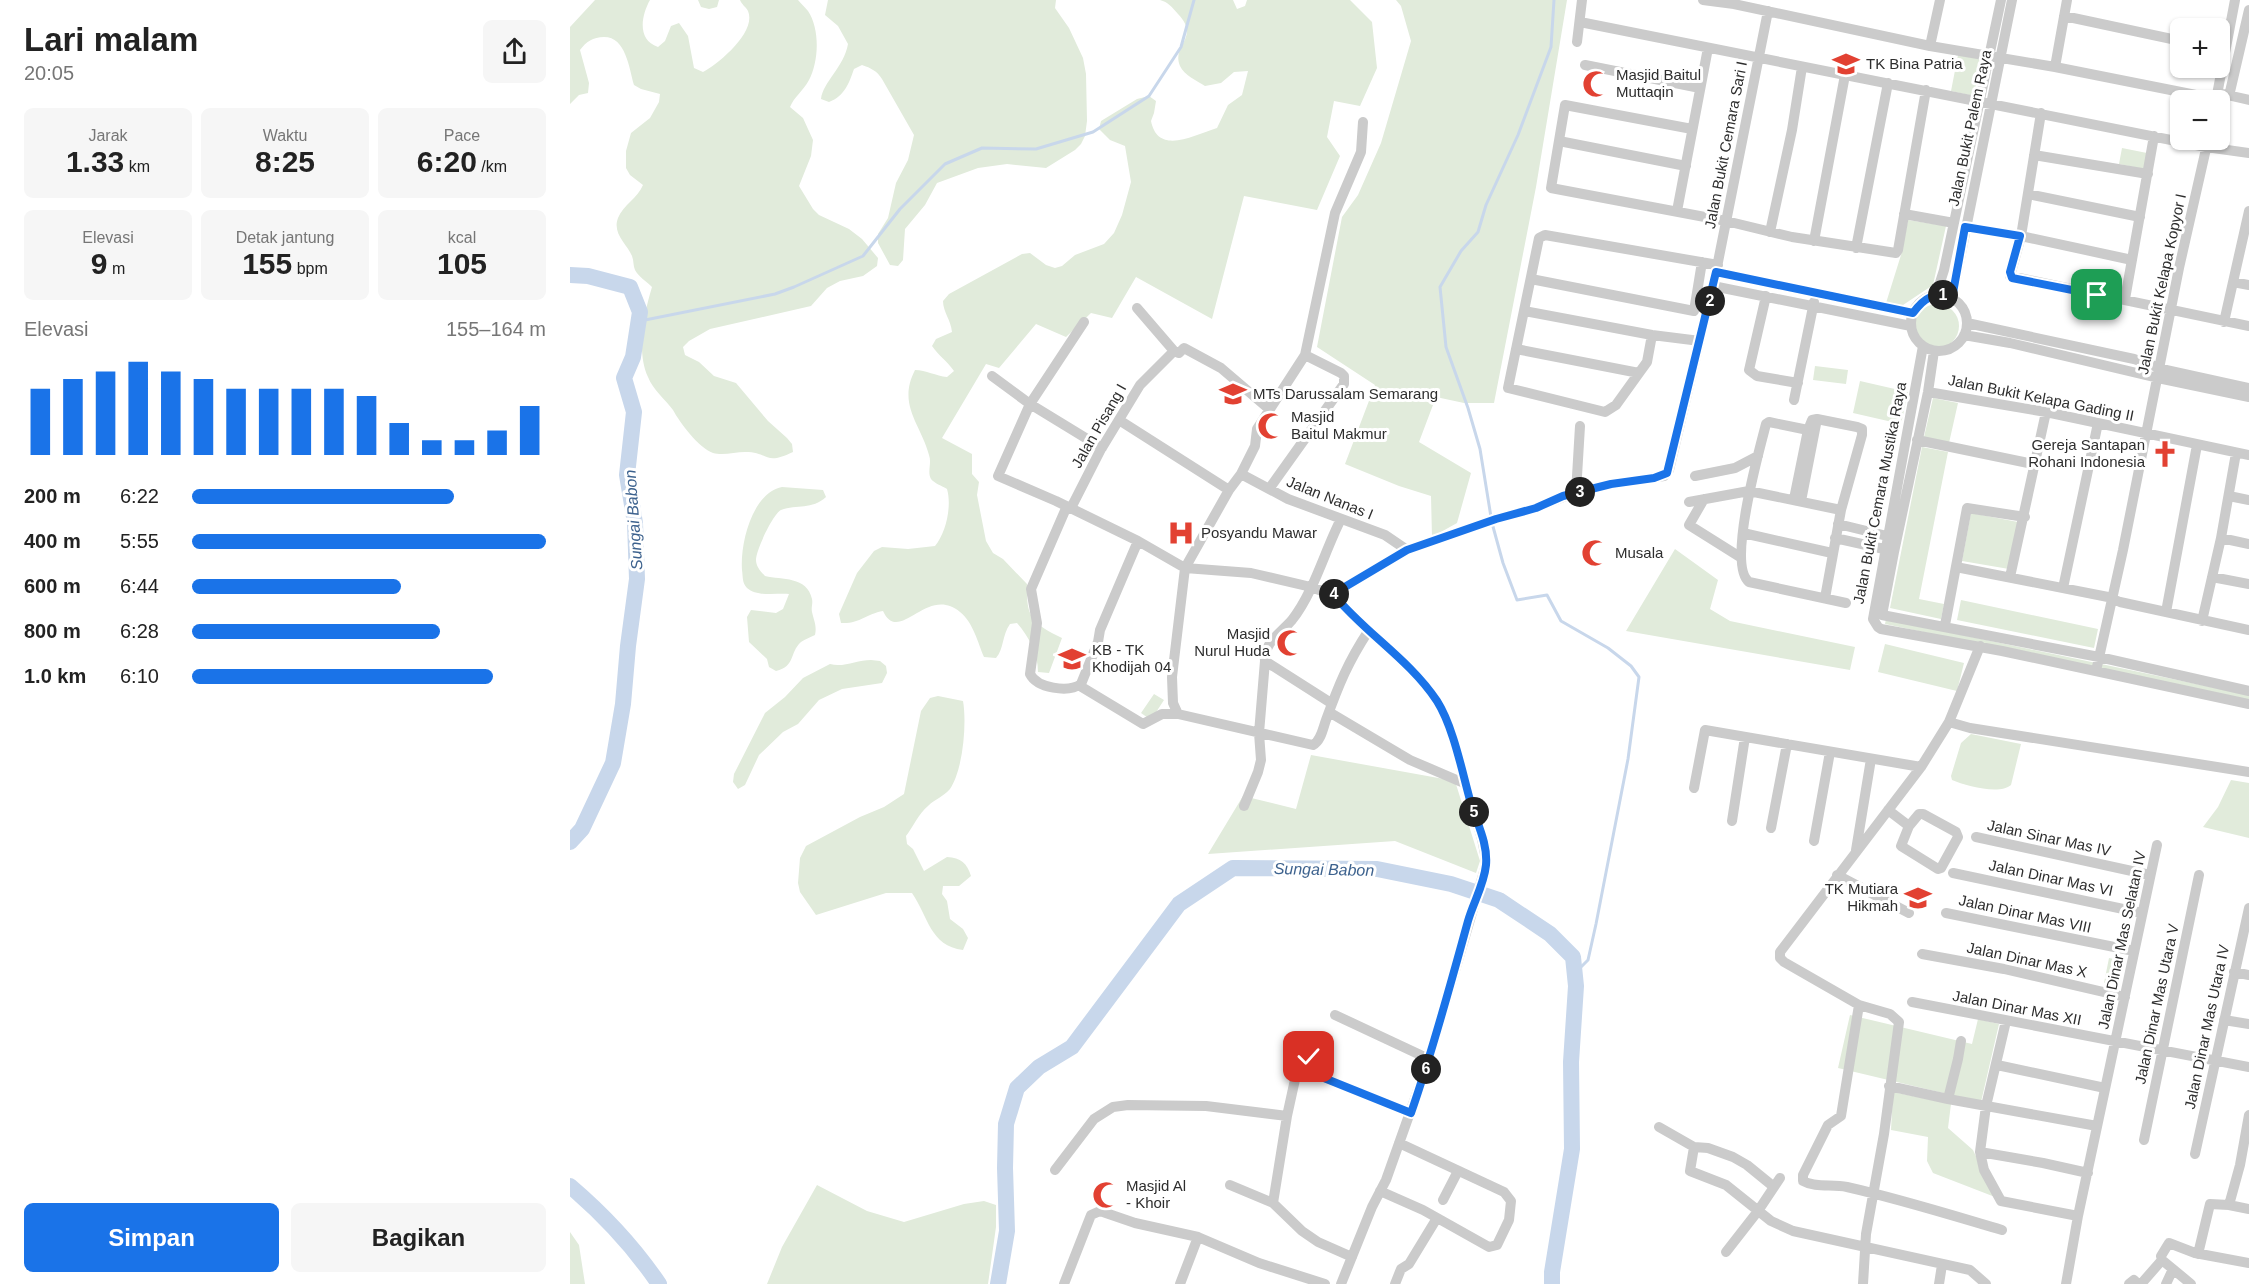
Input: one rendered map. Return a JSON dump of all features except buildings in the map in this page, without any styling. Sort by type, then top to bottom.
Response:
[{"type":"street","points":[[1577,42],[1582,0]]},
{"type":"street","points":[[1703,0],[1742,3],[1768,11],[1930,46],[2173,90]]},
{"type":"street","points":[[1930,46],[1940,0]]},
{"type":"street","name":"Jalan Bukit Palem Raya","points":[[1952,298],[1960,225],[1972,168],[1980,100],[2001,0]]},
{"type":"street","name":"Jalan Bukit Palem Raya","points":[[1972,168],[1992,103],[2012,0]]},
{"type":"street","points":[[2055,68],[2067,0]]},
{"type":"street","points":[[2230,21],[2235,0]]},
{"type":"street","name":"Jalan Bukit Cemara Sari I","points":[[1576,493],[1611,484],[1654,478],[1667,473],[1717,269],[1768,11]]},
{"type":"street","points":[[2230,93],[2244,57],[2249,14]]},
{"type":"street","points":[[2064,16],[2170,39]]},
{"type":"street","points":[[1580,22],[2170,138]]},
{"type":"street","points":[[1677,211],[1708,48]]},
{"type":"street","points":[[1585,65],[1701,88]]},
{"type":"street","points":[[1770,232],[1792,130],[1802,67]]},
{"type":"street","points":[[1815,241],[1845,75]]},
{"type":"street","points":[[1856,248],[1888,83]]},
{"type":"street","points":[[1692,129],[1565,105],[1550,185],[1554,190],[1677,211],[1815,241],[1893,254],[1898,252],[1926,90]]},
{"type":"street","points":[[2230,96],[2249,100]]},
{"type":"street","points":[[2041,113],[2020,236],[2010,272],[2012,278],[2125,299],[2249,326]]},
{"type":"street","points":[[1178,714],[1173,703],[1172,676],[1185,568],[1228,490],[1241,474],[1255,446],[1257,429],[1305,355],[1335,213],[1360,152],[1363,122]]},
{"type":"street","points":[[2125,299],[2154,136]]},
{"type":"street","points":[[1558,141],[1686,166]]},
{"type":"street","points":[[2230,148],[2249,153]]},
{"type":"street","name":"Jalan Bukit Kelapa Kopyor I","points":[[2096,671],[2205,150]]},
{"type":"street","points":[[2034,154],[2148,174]]},
{"type":"street","points":[[2028,194],[2140,218]]},
{"type":"street","points":[[2224,322],[2233,282],[2246,242],[2249,211]]},
{"type":"street","points":[[1904,214],[2132,260]]},
{"type":"street","name":"Jalan Bukit Palem Raya","points":[[1936,295],[1960,225]]},
{"type":"street","points":[[1652,335],[1647,362],[1616,405],[1605,412],[1511,390],[1507,385],[1539,238],[1545,235],[1702,262],[1717,269],[1816,293],[1913,313]]},
{"type":"street","points":[[1531,279],[1694,311],[1702,262]]},
{"type":"street","points":[[2233,282],[2249,285]]},
{"type":"street","points":[[1713,286],[1911,326]]},
{"type":"street","points":[[1794,400],[1816,293]]},
{"type":"street","points":[[1936,295],[1952,298],[1963,308],[1967,323],[1964,335],[1957,345],[1946,351],[1934,351],[1923,346],[1915,338],[1911,326],[1913,313],[1922,301],[1936,295]]},
{"type":"street","points":[[1766,296],[1749,370],[1757,376],[1798,383]]},
{"type":"street","points":[[1137,308],[1174,351],[1179,353],[1184,348],[1221,368],[1269,409]]},
{"type":"street","points":[[1524,311],[1652,335],[1700,340]]},
{"type":"street","points":[[1084,322],[1030,404],[998,477],[1069,507],[1138,541],[1185,568],[1251,573],[1333,594],[1345,609],[1410,668],[1438,703],[1457,749],[1485,846],[1484,876],[1468,919],[1429,1059],[1411,1113],[1341,1284]]},
{"type":"street","points":[[1967,323],[2134,359],[2159,373],[2249,397]]},
{"type":"street","points":[[1964,335],[2249,388]]},
{"type":"street","name":"Jalan Bukit Cemara Mustika Raya","points":[[1877,617],[1899,502],[1923,346]]},
{"type":"street","points":[[1516,349],[1639,373]]},
{"type":"street","name":"Jalan Pisang I","points":[[1080,686],[1070,688],[1045,686],[1033,679],[1030,674],[1037,623],[1031,589],[1069,507],[1102,448],[1140,385],[1174,351]]},
{"type":"street","name":"Jalan Bukit Cemara Mustika Raya","points":[[1877,617],[1884,549],[1917,440],[1934,351]]},
{"type":"street","points":[[1269,489],[1344,384],[1344,376],[1305,355]]},
{"type":"street","points":[[992,376],[1030,404],[1102,448]]},
{"type":"street","name":"Jalan Bukit Kelapa Gading II","points":[[1928,392],[2046,412],[2197,446],[2249,455]]},
{"type":"street","points":[[2010,577],[2025,517],[2033,464],[2046,412]]},
{"type":"street","points":[[1798,500],[1817,419]]},
{"type":"street","points":[[1798,500],[1808,430],[1812,420],[1817,419],[1862,429],[1841,510],[1825,598]]},
{"type":"street","points":[[1119,420],[1228,490]]},
{"type":"street","points":[[1808,430],[1767,422],[1749,491],[1740,557],[1744,576],[1749,582],[1846,603]]},
{"type":"street","points":[[2063,588],[2098,423]]},
{"type":"street","points":[[1333,594],[1407,550],[1576,493],[1580,426]]},
{"type":"street","points":[[1917,440],[2033,464]]},
{"type":"street","points":[[2166,612],[2197,446]]},
{"type":"street","points":[[2202,621],[2221,538],[2236,453]]},
{"type":"street","points":[[1695,476],[1735,468],[1758,456]]},
{"type":"street","name":"Jalan Nanas I","points":[[1241,474],[1288,499],[1385,536],[1407,550]]},
{"type":"street","points":[[1689,502],[1749,491],[1841,510]]},
{"type":"street","points":[[2229,496],[2249,500]]},
{"type":"street","points":[[1704,498],[1689,525],[1740,557]]},
{"type":"street","points":[[1945,625],[1967,508],[2025,517]]},
{"type":"street","points":[[1244,806],[1261,760],[1259,733],[1265,653],[1281,630],[1293,619],[1311,587],[1341,519]]},
{"type":"street","points":[[1838,524],[1887,536]]},
{"type":"street","points":[[1743,533],[1833,553]]},
{"type":"street","points":[[1835,538],[1884,549]]},
{"type":"street","points":[[2221,538],[2249,544]]},
{"type":"street","points":[[1138,541],[1100,630],[1098,642],[1080,686],[1143,724],[1162,714],[1178,714],[1314,745],[1319,740],[1349,659],[1369,630]]},
{"type":"street","points":[[1956,567],[2108,597],[2112,600],[2249,630]]},
{"type":"street","points":[[2212,577],[2249,584]]},
{"type":"street","points":[[2249,691],[1945,625],[1877,617],[1875,624],[1881,629],[1980,646],[2249,704]]},
{"type":"street","points":[[1863,1284],[1864,1247],[1874,1195],[1899,1022],[1890,1014],[1859,1005],[1784,962],[1780,955],[1837,875],[1921,767],[1949,722],[1980,646]]},
{"type":"street","points":[[1265,661],[1410,760],[1466,784]]},
{"type":"street","points":[[1949,722],[1970,728],[2249,772]]},
{"type":"street","points":[[1694,788],[1705,730],[1921,767]]},
{"type":"street","points":[[1732,821],[1745,737]]},
{"type":"street","points":[[1771,828],[1787,744]]},
{"type":"street","points":[[1814,841],[1830,752]]},
{"type":"street","points":[[1856,851],[1871,759]]},
{"type":"street","points":[[1888,810],[1909,826]]},
{"type":"street","points":[[1919,814],[1923,814],[1956,832],[1958,837],[1941,868],[1901,846],[1909,826],[1919,814]]},
{"type":"street","name":"Jalan Sinar Mas IV","points":[[1976,837],[2150,875]]},
{"type":"street","name":"Jalan Dinar Mas Selatan IV","points":[[2066,1284],[2078,1216],[2157,844]]},
{"type":"street","name":"Jalan Dinar Mas VI","points":[[1953,873],[2142,913]]},
{"type":"street","points":[[1837,875],[1908,913]]},
{"type":"street","name":"Jalan Dinar Mas Utara V","points":[[2144,1140],[2199,875]]},
{"type":"street","name":"Jalan Dinar Mas Utara IV","points":[[2195,1154],[2234,972],[2247,931],[2249,908]]},
{"type":"street","name":"Jalan Dinar Mas VIII","points":[[1946,913],[2134,951]]},
{"type":"street","name":"Jalan Dinar Mas X","points":[[1922,954],[2004,969],[2125,997]]},
{"type":"street","points":[[2234,972],[2249,975]]},
{"type":"street","name":"Jalan Dinar Mas XII","points":[[1912,1002],[2249,1067]]},
{"type":"street","points":[[1859,1005],[1841,1116],[1828,1125],[1802,1178],[1803,1181],[1811,1186],[1832,1185],[1911,1202],[2002,1230]]},
{"type":"street","points":[[1335,1014],[1429,1059]]},
{"type":"street","points":[[2224,1020],[2249,1024]]},
{"type":"street","points":[[2006,1021],[1986,1106],[1980,1152],[1984,1170],[2003,1202],[2078,1216]]},
{"type":"street","points":[[1309,1072],[1309,1051],[1316,1041]]},
{"type":"street","points":[[1948,1099],[1961,1041]]},
{"type":"street","points":[[1997,1065],[2105,1088]]},
{"type":"street","points":[[1273,1203],[1287,1116],[1296,1075],[1299,1072],[1309,1072],[1411,1113]]},
{"type":"street","points":[[1889,1086],[2097,1126]]},
{"type":"street","points":[[1055,1170],[1094,1119],[1113,1107],[1206,1106],[1287,1116]]},
{"type":"street","points":[[2229,1205],[2245,1166],[2249,1120]]},
{"type":"street","points":[[1659,1127],[1694,1147],[1708,1148],[1733,1157],[1777,1182],[1758,1212],[1726,1252]]},
{"type":"street","points":[[1380,1191],[1437,1218],[1489,1247],[1497,1245],[1509,1220],[1511,1201],[1504,1192],[1399,1143]]},
{"type":"street","points":[[1694,1147],[1690,1171],[1726,1185],[1771,1221],[1793,1231],[1971,1270],[1986,1284]]},
{"type":"street","points":[[1980,1152],[2043,1162],[2088,1173]]},
{"type":"street","points":[[1443,1200],[1458,1171]]},
{"type":"street","points":[[1230,1185],[1273,1203],[1302,1232],[1352,1257]]},
{"type":"street","points":[[2198,1254],[2210,1204],[2249,1209]]},
{"type":"street","points":[[1064,1284],[1091,1215],[1100,1211],[1134,1223],[1198,1238],[1259,1263],[1312,1282],[1325,1284]]},
{"type":"street","points":[[1395,1284],[1401,1269],[1409,1264],[1437,1218]]},
{"type":"street","points":[[1180,1284],[1198,1238]]},
{"type":"street","points":[[2129,1284],[2134,1280],[2140,1284],[2162,1260],[2169,1243],[2198,1254],[2249,1263]]},
{"type":"street","points":[[2162,1260],[2191,1284]]},
{"type":"street","points":[[1939,1284],[1941,1265]]},
{"type":"street","points":[[2166,1284],[2173,1269]]},
{"type":"green space","points":[[595,0],[650,0],[643,20],[647,39],[658,47],[665,41],[671,26],[679,23],[688,36],[694,68],[703,72],[726,55],[747,28],[748,11],[740,0],[798,0],[812,18],[817,45],[815,64],[809,80],[790,107],[803,118],[813,140],[811,156],[799,186],[819,215],[849,229],[862,239],[878,258],[877,266],[863,276],[840,281],[827,288],[811,306],[710,329],[683,347],[685,355],[699,362],[714,376],[736,383],[768,421],[787,438],[792,444],[793,452],[784,456],[772,458],[753,453],[713,453],[696,441],[648,377],[642,356],[642,332],[652,287],[635,270],[632,256],[618,234],[617,224],[620,213],[638,194],[643,185],[630,175],[626,168],[626,151],[631,133],[650,118],[659,102],[660,94],[634,85],[622,48],[611,38],[600,37],[590,41],[580,50],[589,83],[588,93],[579,95],[570,104],[570,27]]},
{"type":"green space","points":[[698,0],[719,0],[717,7],[709,9],[701,7]]},
{"type":"green space","points":[[828,0],[1056,0],[1055,8],[1069,28],[1083,58],[1086,74],[1087,121],[1085,136],[1081,144],[1046,168],[1007,164],[978,168],[937,183],[925,205],[905,229],[903,260],[898,266],[890,265],[878,243],[878,234],[888,218],[896,183],[908,160],[914,135],[880,76],[865,66],[854,69],[843,93],[839,96],[829,102],[821,99],[848,44],[838,26],[825,15]]},
{"type":"green space","points":[[1160,0],[1233,0],[1237,9],[1245,6],[1247,0],[1350,0],[1372,22],[1377,68],[1360,106],[1334,101],[1327,137],[1340,156],[1317,210],[1244,196],[1212,319],[1136,277],[1112,318],[1091,313],[1066,337],[1036,324],[999,368],[986,364],[942,438],[972,454],[972,474],[979,482],[977,495],[986,541],[993,553],[1003,559],[1027,584],[1028,605],[1033,618],[1044,628],[1062,638],[1049,673],[1038,672],[1032,646],[1017,623],[1010,624],[1007,628],[996,658],[984,657],[975,633],[965,616],[948,605],[936,605],[897,622],[890,620],[883,611],[853,622],[841,623],[839,614],[857,573],[874,551],[882,547],[908,549],[935,546],[945,527],[949,503],[947,489],[931,479],[929,455],[912,414],[908,394],[915,370],[947,377],[954,371],[932,346],[936,339],[952,332],[943,301],[949,294],[1022,254],[1030,253],[1046,265],[1055,268],[1062,266],[1075,255],[1104,244],[1114,233],[1122,215],[1131,182],[1125,146],[1110,140],[1099,129],[1101,121],[1137,99],[1149,96],[1156,101],[1151,121],[1155,132],[1161,138],[1178,140],[1217,128],[1228,105],[1242,95],[1248,71],[1234,72],[1221,83],[1205,86],[1184,72],[1178,59],[1187,29],[1174,9],[1168,3]]},
{"type":"green space","points":[[1396,0],[1567,0],[1536,187],[1494,403],[1464,403],[1436,397],[1419,442],[1471,473],[1457,523],[1432,537],[1431,496],[1345,464],[1375,385],[1317,347],[1342,217],[1358,195],[1381,143],[1411,41],[1401,6]]},
{"type":"green space","points":[[1958,55],[1981,59],[1974,96],[1951,91]]},
{"type":"green space","points":[[2122,148],[2147,153],[2144,169],[2119,164]]},
{"type":"green space","points":[[1908,220],[1946,226],[1933,285],[1900,307],[1886,303],[1901,255]]},
{"type":"green space","points":[[1937,304],[1946,305],[1953,310],[1958,317],[1958,335],[1953,342],[1946,347],[1937,348],[1928,347],[1921,342],[1916,335],[1915,326],[1916,317],[1921,310],[1928,305]]},
{"type":"green space","points":[[1815,366],[1848,370],[1846,384],[1813,380]]},
{"type":"green space","points":[[1860,381],[1908,392],[1901,424],[1853,413]]},
{"type":"green space","points":[[1933,398],[1958,403],[1949,443],[1924,437]]},
{"type":"green space","points":[[1922,447],[1948,452],[1919,599],[1944,604],[1941,619],[1890,608]]},
{"type":"green space","points":[[782,487],[823,490],[826,497],[815,504],[781,510],[770,525],[757,555],[757,564],[765,576],[793,580],[805,586],[812,599],[815,635],[801,642],[790,663],[776,671],[769,667],[767,659],[749,642],[747,617],[751,610],[776,613],[783,609],[789,594],[761,594],[751,591],[744,584],[742,559],[746,534],[756,509],[772,491]]},
{"type":"green space","points":[[1971,513],[2018,522],[2009,569],[1962,561]]},
{"type":"green space","points":[[1675,549],[1718,580],[1710,609],[1730,621],[1855,647],[1850,670],[1626,631]]},
{"type":"green space","points":[[1961,600],[2098,629],[2094,648],[1957,620]]},
{"type":"green space","points":[[1886,619],[2249,695],[2249,700],[1885,624]]},
{"type":"green space","points":[[1885,644],[1964,663],[1957,691],[1878,672]]},
{"type":"green space","points":[[871,660],[880,661],[886,666],[887,673],[882,683],[842,689],[819,700],[798,724],[783,732],[759,755],[745,785],[738,789],[733,782],[734,774],[765,713],[803,678],[830,664],[840,665]]},
{"type":"green space","points":[[1154,694],[1164,700],[1151,720],[1141,713]]},
{"type":"green space","points":[[938,696],[963,701],[964,734],[961,759],[950,789],[925,809],[906,836],[907,844],[913,849],[924,871],[947,857],[960,860],[968,868],[971,876],[959,886],[943,886],[942,894],[947,901],[950,919],[963,929],[968,938],[963,950],[943,943],[931,929],[912,893],[886,893],[816,915],[800,892],[798,883],[800,858],[806,846],[884,807],[904,794],[921,711],[930,698]]},
{"type":"green space","points":[[1971,734],[2021,744],[2011,785],[2006,788],[1991,789],[1974,787],[1952,780],[1951,776],[1961,743]]},
{"type":"green space","points":[[1311,755],[1455,781],[1480,861],[1476,873],[1395,841],[1208,854],[1243,796],[1296,809]]},
{"type":"green space","points":[[2231,780],[2249,783],[2249,838],[2203,827],[2218,807]]},
{"type":"green space","points":[[2109,958],[2123,961],[2118,985],[2104,983]]},
{"type":"green space","points":[[1850,1015],[1972,1044],[1978,1019],[1999,1024],[1981,1102],[1838,1068]]},
{"type":"green space","points":[[1893,1092],[1951,1104],[1948,1128],[1973,1150],[1995,1197],[1933,1173],[1927,1161],[1928,1137],[1891,1130]]},
{"type":"green space","points":[[817,1185],[867,1211],[904,1222],[964,1204],[984,1201],[996,1205],[996,1227],[988,1284],[767,1284],[782,1247]]},
{"type":"green space","points":[[570,1232],[579,1245],[585,1284],[570,1284]]},
{"type":"waterway","points":[[640,321],[775,294],[863,256],[900,209],[945,164],[982,148],[1036,149],[1093,132],[1149,96],[1181,47],[1194,0]]},
{"type":"waterway","points":[[1491,517],[1480,449],[1446,347],[1440,287],[1461,251],[1478,232],[1486,205],[1518,135],[1551,47],[1554,0]]},
{"type":"waterway","name":"Sungai Babon","points":[[570,275],[588,276],[630,287],[640,312],[633,357],[624,378],[634,412],[627,475],[635,523],[637,579],[623,704],[613,763],[582,829],[570,842]]},
{"type":"waterway","points":[[1492,523],[1503,563],[1517,600],[1547,595],[1561,621],[1608,648],[1631,666],[1639,677],[1628,759],[1596,924],[1588,960],[1575,973]]},
{"type":"waterway","name":"Sungai Babon","points":[[998,1284],[1007,1231],[1006,1124],[1017,1088],[1039,1067],[1072,1047],[1179,904],[1233,868],[1377,869],[1451,884],[1499,900],[1550,934],[1573,957],[1576,986],[1571,1062],[1572,1149],[1552,1284]]},
{"type":"waterway","name":"Sungai Babon","points":[[570,1186],[618,1232],[659,1284]]},
{"type":"place","name":"TK Bina Patria","points":[[1846,64]]},
{"type":"place","name":"Masjid Baitul Muttaqin","points":[[1596,84]]},
{"type":"place","name":"MTs Darussalam Semarang","points":[[1233,394]]},
{"type":"place","name":"Masjid Baitul Makmur","points":[[1271,426]]},
{"type":"place","name":"Gereja Santapan Rohani Indonesia","points":[[2165,454]]},
{"type":"place","name":"Posyandu Mawar","points":[[1181,533]]},
{"type":"place","name":"Musala","points":[[1595,553]]},
{"type":"place","name":"Masjid Nurul Huda","points":[[1290,643]]},
{"type":"place","name":"KB - TK Khodijah 04","points":[[1072,659]]},
{"type":"place","name":"TK Mutiara Hikmah","points":[[1918,898]]},
{"type":"place","name":"Masjid Al - Khoir","points":[[1106,1195]]},
{"type":"route","points":[[1309,1057],[1309,1072],[1411,1113],[1486,865],[1485,846],[1457,749],[1438,703],[1410,668],[1345,609],[1333,594],[1407,550],[1496,519],[1536,508],[1563,496],[1611,484],[1664,476],[1669,470],[1716,272],[1913,313],[1922,301],[1936,295],[1952,298],[1965,227],[2020,236],[2010,272],[2012,278],[2097,295]]}]
